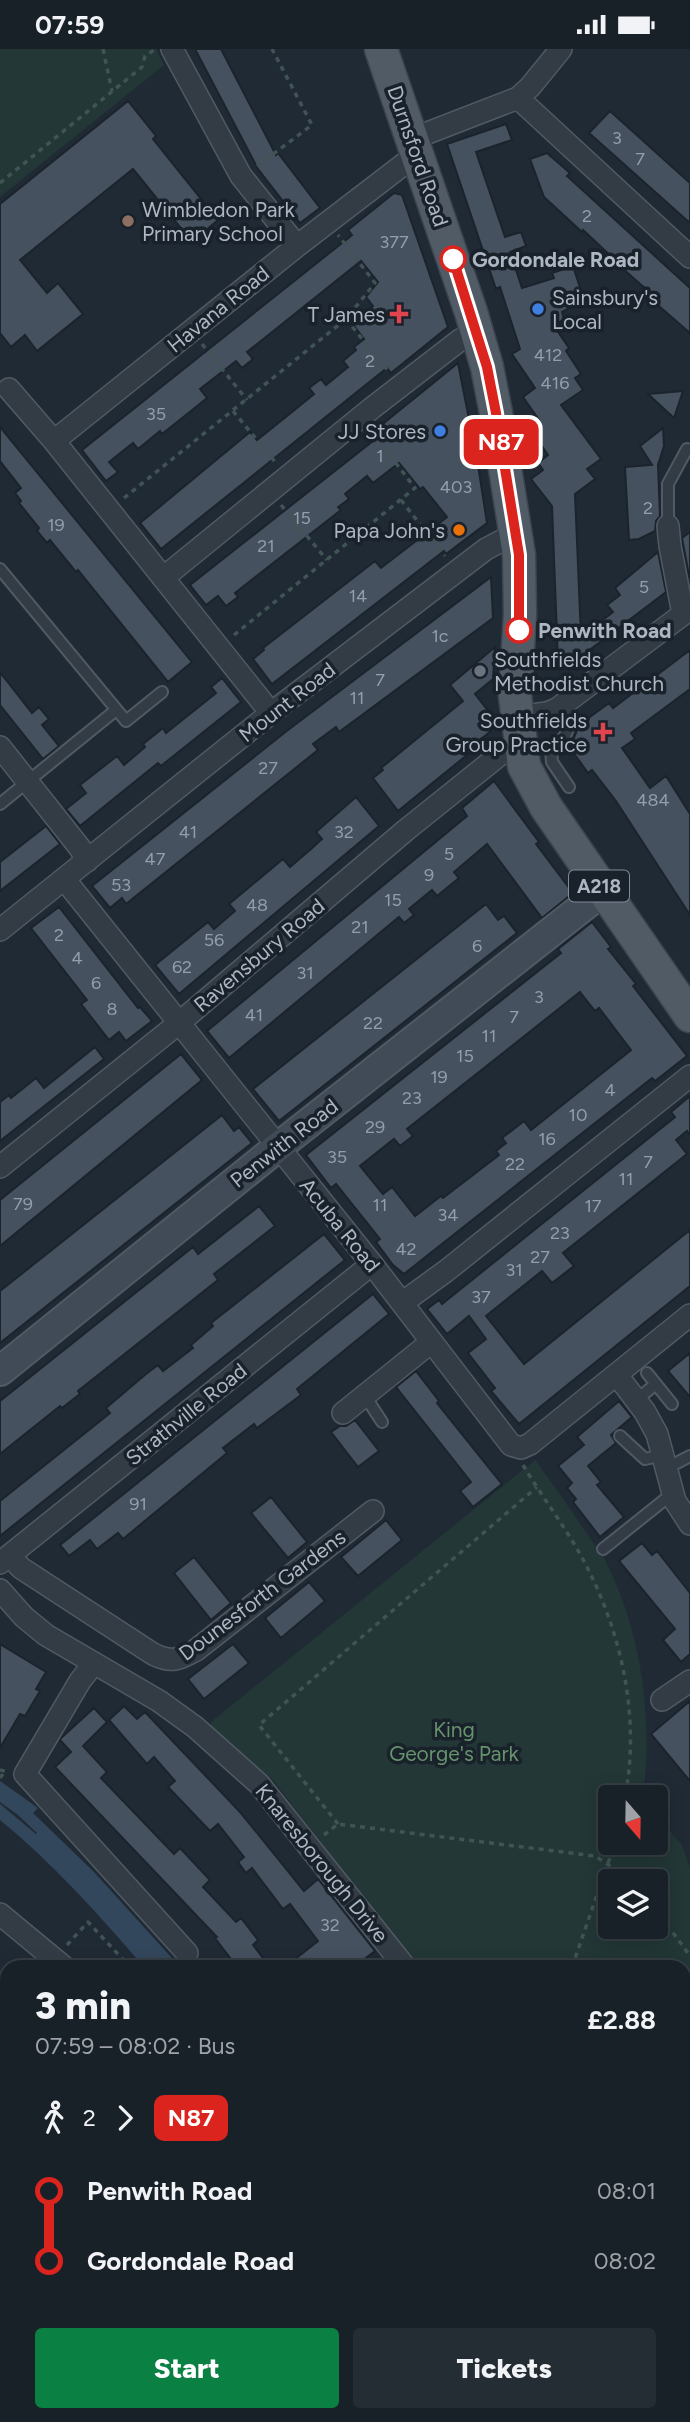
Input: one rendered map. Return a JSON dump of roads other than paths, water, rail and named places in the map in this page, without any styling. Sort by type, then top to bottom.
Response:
[{"type":"main road","name":"Durnsford Road","points":[[381,49],[487,367],[517,537],[521,580],[516,717]]},
{"type":"main road","name":"A218","points":[[516,717],[524,766],[538,795],[690,1016]]},
{"type":"street","points":[[172,49],[240,176],[297,246]]},
{"type":"street","points":[[561,49],[518,98],[690,257]]},
{"type":"street","name":"Havana Road","points":[[54,441],[328,222],[415,146],[518,98]]},
{"type":"street","points":[[163,578],[400,386],[460,340],[477,332]]},
{"type":"street","points":[[9,389],[54,441],[271,713]]},
{"type":"street","points":[[516,717],[547,713],[562,705],[686,611],[668,526]]},
{"type":"street","name":"Mount Road","points":[[0,930],[271,713],[457,571],[486,549],[503,540],[517,537]]},
{"type":"street","points":[[0,747],[88,861]]},
{"type":"street","name":"Ravensbury Road","points":[[0,1167],[179,1023],[487,765],[502,754],[520,750]]},
{"type":"street","name":"Acuba Road","points":[[65,880],[372,1264],[507,1442],[517,1448],[530,1444],[617,1375]]},
{"type":"street","name":"Penwith Road","points":[[0,1371],[278,1147],[603,891]]},
{"type":"street","points":[[402,1303],[446,1271],[690,1076]]},
{"type":"street","name":"Strathville Road","points":[[5,1559],[372,1264]]},
{"type":"street","points":[[690,1315],[617,1375],[657,1434],[675,1501],[690,1524]]},
{"type":"street","points":[[343,1413],[430,1343]]},
{"type":"street","name":"Dounesforth Gardens","points":[[5,1559],[153,1654],[172,1661],[196,1650],[373,1511]]},
{"type":"street","name":"Knaresborough Drive","points":[[0,1590],[24,1617],[47,1635],[159,1701],[195,1727],[259,1784],[399,1960]]},
{"type":"street","points":[[94,1663],[80,1681],[25,1774],[187,1953]]},
{"type":"street","points":[[662,1700],[690,1681]]},
{"type":"street","points":[[0,1915],[55,1960]]},
{"type":"lane","points":[[668,526],[668,484],[687,449]]},
{"type":"lane","points":[[0,569],[126,721],[162,692]]},
{"type":"lane","points":[[562,705],[570,728],[562,741],[551,750],[552,762],[569,787]]},
{"type":"lane","points":[[0,804],[116,710]]},
{"type":"lane","points":[[647,1373],[672,1404]]},
{"type":"lane","points":[[636,1400],[656,1384]]},
{"type":"lane","points":[[365,1396],[382,1422]]},
{"type":"lane","points":[[620,1436],[645,1459],[666,1462],[690,1456]]},
{"type":"lane","points":[[603,1549],[673,1493]]},
{"type":"water","points":[[0,1781],[38,1808],[33,1813],[94,1872],[174,1960],[138,1960],[57,1872],[0,1820],[0,1804],[37,1833],[0,1802]]},
{"type":"place","name":"Wimbledon Park Primary School","points":[[128,221]]},
{"type":"place","name":"Gordondale Road","points":[[453,259]]},
{"type":"place","name":"Sainsbury's Local","points":[[538,309]]},
{"type":"place","name":"T James","points":[[399,314]]},
{"type":"place","name":"JJ Stores","points":[[440,431]]},
{"type":"place","name":"Papa John's","points":[[459,530]]},
{"type":"place","name":"Penwith Road","points":[[519,630]]},
{"type":"place","name":"Southfields Methodist Church","points":[[480,671]]},
{"type":"place","name":"Southfields Group Practice","points":[[603,732]]},
{"type":"park label","name":"King George's Park","points":[[454,1741]]}]
